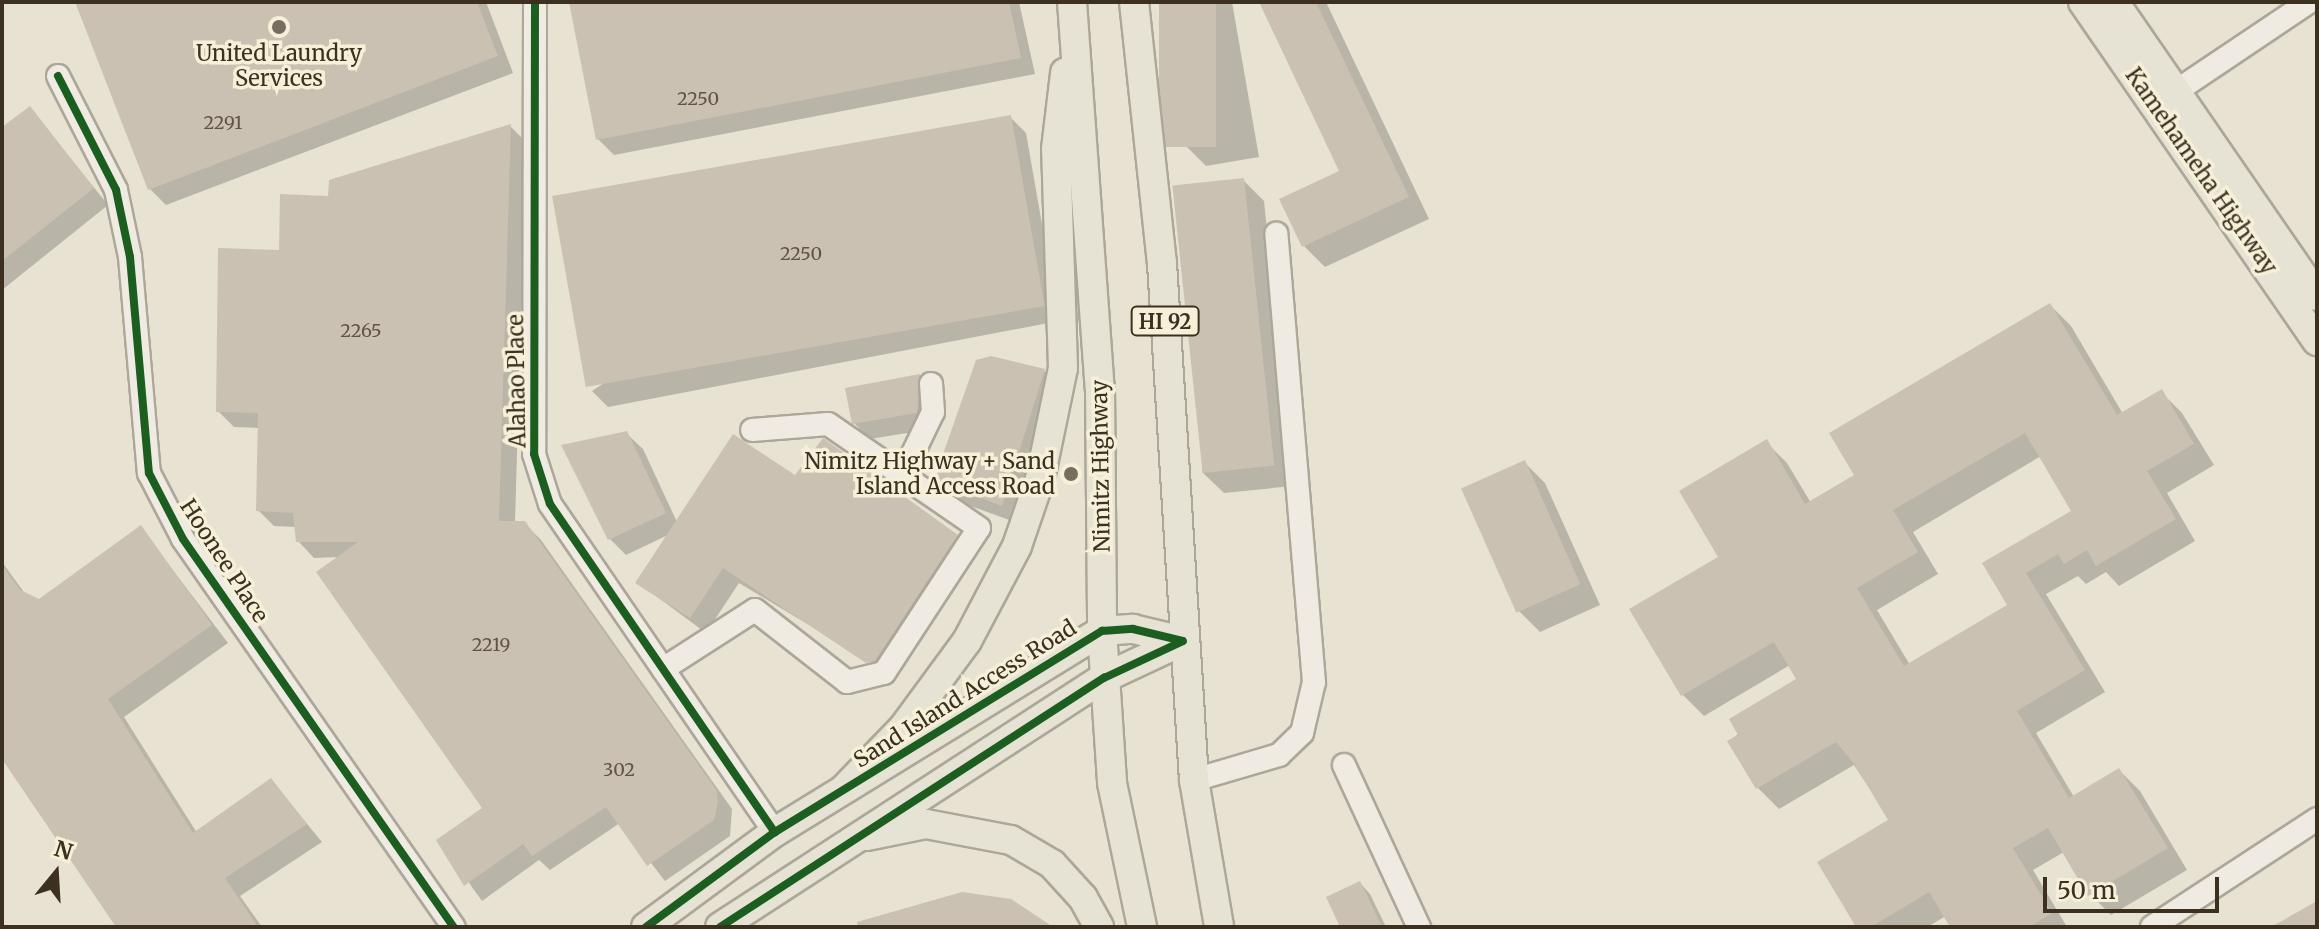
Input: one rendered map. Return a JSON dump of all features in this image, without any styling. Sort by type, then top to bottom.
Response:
[{"type":"main road","name":"HI 92","points":[[1134,2],[1162,263],[1194,780],[1219,927]]},
{"type":"main road","name":"Kamehameha Highway","points":[[2083,2],[2166,98],[2317,296]]},
{"type":"main road","name":"Kamehameha Highway","points":[[2114,2],[2166,98],[2317,341]]},
{"type":"main road","points":[[845,788],[903,728],[967,641],[1017,546],[1040,479],[1063,368],[1056,149],[1072,5]]},
{"type":"main road","name":"Nimitz Highway","points":[[1072,5],[1100,388],[1104,678],[1112,783],[1142,927]]},
{"type":"main road","name":"Sand Island Access Road","points":[[646,927],[775,832],[1102,631],[1133,629],[1183,641]]},
{"type":"main road","points":[[720,927],[850,839],[1104,678],[1183,641]]},
{"type":"main road","points":[[850,839],[926,824],[1011,840],[1052,864],[1083,898],[1099,927]]},
{"type":"street","name":"Alahao Place","points":[[535,2],[534,454],[550,504],[775,832]]},
{"type":"street","points":[[2166,98],[2309,2]]},
{"type":"street","name":"Hoonee Place","points":[[58,76],[116,190],[130,257],[149,473],[183,539],[454,927]]},
{"type":"street","points":[[1194,780],[1279,755],[1302,733],[1314,682],[1276,234]]},
{"type":"street","points":[[902,476],[933,412],[931,384]]},
{"type":"street","points":[[663,669],[755,610],[847,682],[884,673],[979,528],[828,424],[752,430]]},
{"type":"street","points":[[1344,765],[1419,927]]},
{"type":"street","points":[[2152,927],[2317,819]]},
{"type":"building","points":[[75,2],[477,2],[498,56],[148,190]]},
{"type":"building","points":[[569,2],[1009,2],[1021,58],[596,140]]},
{"type":"building","points":[[1159,2],[1216,2],[1216,147],[1159,147]]},
{"type":"building","points":[[1259,2],[1316,2],[1409,197],[1302,247],[1279,199],[1339,171]]},
{"type":"building","points":[[30,106],[94,188],[2,261],[2,127]]},
{"type":"building","points":[[1011,115],[1045,306],[586,387],[552,196]]},
{"type":"building","points":[[511,124],[499,521],[525,521],[717,791],[718,802],[714,820],[647,866],[606,807],[532,856],[523,844],[464,886],[436,840],[482,808],[316,572],[358,542],[296,542],[293,513],[256,511],[258,413],[216,412],[218,248],[279,250],[280,194],[328,196],[329,180]]},
{"type":"building","points":[[1244,178],[1274,465],[1203,473],[1172,186]]},
{"type":"building","points":[[2050,303],[2117,415],[2162,389],[2194,444],[2147,471],[2176,519],[2096,566],[2087,550],[2064,564],[2058,554],[2026,573],[2085,670],[2017,711],[2069,798],[2119,768],[2168,848],[2088,896],[2048,828],[2013,848],[2052,913],[2029,927],[1950,927],[1929,892],[1871,927],[1856,927],[1817,862],[1888,820],[1855,765],[1836,742],[1756,789],[1727,741],[1738,735],[1729,719],[1796,679],[1774,642],[1681,696],[1629,609],[1718,557],[1679,491],[1767,439],[1805,504],[1854,475],[1829,433]],"holes":[[[2025,433],[2071,511],[1982,563],[2007,605],[1904,666],[1857,588],[1918,552],[1893,510]]]},
{"type":"building","points":[[991,356],[1045,369],[1002,506],[934,480],[976,360]]},
{"type":"building","points":[[920,374],[917,413],[852,424],[845,388]]},
{"type":"building","points":[[627,431],[666,513],[608,540],[561,445]]},
{"type":"building","points":[[733,434],[795,475],[823,438],[958,535],[875,661],[866,663],[723,568],[690,618],[635,583]]},
{"type":"building","points":[[1525,460],[1580,584],[1516,613],[1461,488]]},
{"type":"building","points":[[141,525],[212,625],[108,699],[193,833],[271,778],[307,824],[225,878],[258,927],[116,927],[2,759],[2,565],[20,590],[39,599]]},
{"type":"building","points":[[1360,881],[1382,927],[1340,927],[1326,897]]},
{"type":"building","points":[[962,892],[1011,899],[1053,927],[858,927],[857,922]]},
{"type":"building","points":[[2317,901],[2317,927],[2271,927]]},
{"type":"cycle path","points":[[535,2],[534,454],[550,504],[775,832]]},
{"type":"cycle path","points":[[58,76],[116,190],[130,257],[149,473],[183,539],[454,927]]},
{"type":"cycle path","points":[[646,927],[775,832],[1102,631],[1133,629],[1183,641]]},
{"type":"cycle path","points":[[720,927],[1104,678],[1183,641]]},
{"type":"place","name":"United Laundry Services","points":[[279,27]]},
{"type":"place","name":"Nimitz Highway + Sand Island Access Road","points":[[1071,474]]}]
